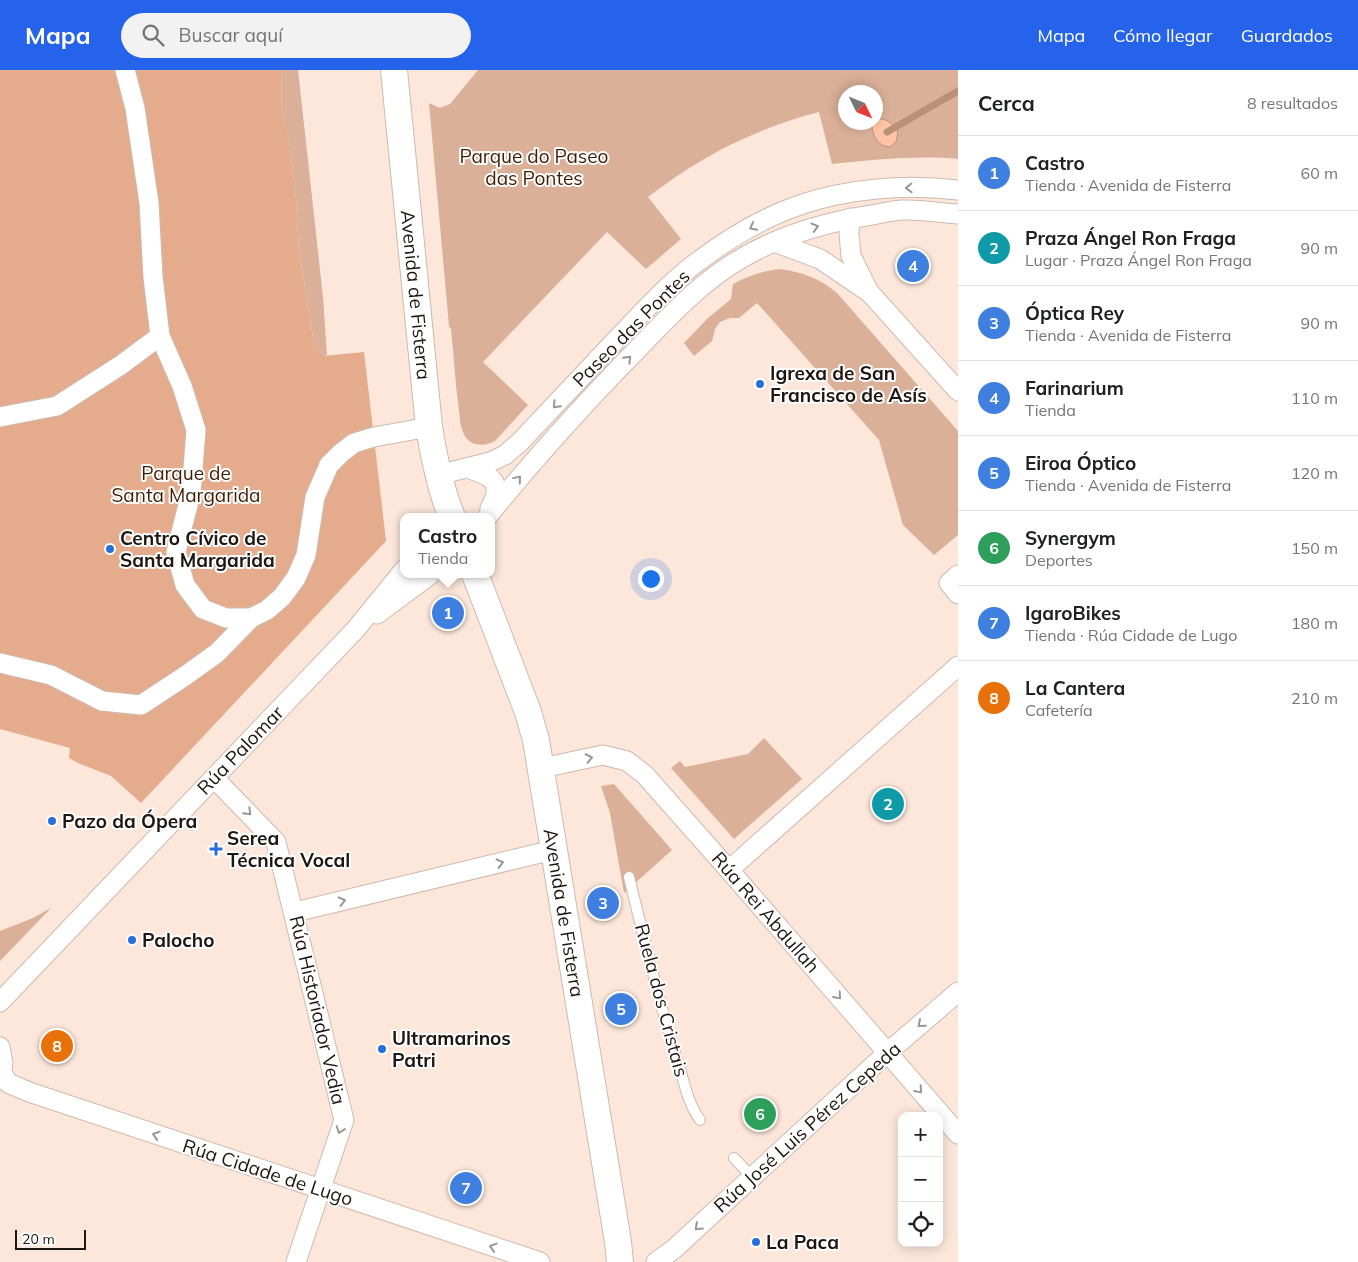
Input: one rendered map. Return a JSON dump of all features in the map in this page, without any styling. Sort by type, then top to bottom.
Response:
[{"type":"street","points":[[125,70],[135,108],[149,203],[153,277],[160,336],[182,386],[196,430],[191,493],[176,552],[185,585],[203,609],[226,618],[250,618]]},
{"type":"street","name":"Avenida de Fisterra","points":[[394,70],[429,427],[442,501]]},
{"type":"street","name":"Paseo das Pontes","points":[[442,501],[466,468],[490,462],[505,455],[520,442],[654,301],[692,267],[736,236],[797,206],[855,192],[904,188],[958,190]]},
{"type":"street","name":"Paseo das Pontes","points":[[489,513],[536,456],[680,306],[707,282],[741,259],[774,242],[811,228],[850,218],[901,210],[958,214]]},
{"type":"street","points":[[850,218],[851,256],[870,293]]},
{"type":"street","points":[[774,242],[820,259],[870,293],[958,391]]},
{"type":"street","points":[[0,417],[57,406],[121,365],[160,336]]},
{"type":"street","points":[[0,663],[51,674],[102,701],[141,705],[217,653],[250,618],[267,610],[282,597],[296,578],[306,555],[315,497],[329,465],[341,453],[354,443],[374,437],[429,427]]},
{"type":"street","name":"Paseo das Pontes","points":[[466,468],[492,477],[496,485],[495,500],[488,513]]},
{"type":"street","name":"Rúa Palomar","points":[[0,1002],[356,629],[400,575]]},
{"type":"street","name":"Rúa Palomar","points":[[356,629],[426,578]]},
{"type":"street","name":"Avenida de Fisterra","points":[[477,578],[528,712],[542,768],[553,850],[620,1262]]},
{"type":"street","points":[[729,870],[958,666]]},
{"type":"street","name":"Rúa Rei Abdullah","points":[[542,768],[603,755],[627,761],[645,775],[958,1134]]},
{"type":"street","name":"Rúa Historiador Vedia","points":[[214,778],[276,842],[295,912],[344,1120],[296,1262]]},
{"type":"street","points":[[295,912],[553,850]]},
{"type":"street","name":"Rúa José Luis Pérez Cepeda","points":[[656,1262],[674,1249],[887,1053],[958,992]]},
{"type":"street","points":[[0,1047],[3,1064],[1,1076]]},
{"type":"street","name":"Rúa Cidade de Lugo","points":[[1,1076],[16,1088],[540,1262]]},
{"type":"lane","name":"Ruela dos Cristais","points":[[629,877],[670,1036],[690,1102],[700,1120]]},
{"type":"lane","points":[[734,1158],[752,1178]]},
{"type":"green space","name":"Parque de Santa Margarida","points":[[0,70],[281,70],[282,114],[289,139],[296,199],[299,251],[314,343],[323,356],[364,352],[386,541],[141,803],[111,776],[69,758],[70,748],[0,729]]},
{"type":"green space","points":[[281,70],[298,70],[323,297],[327,355],[323,356],[314,343],[299,251],[296,199],[289,140],[282,114]]},
{"type":"green space","name":"Parque do Paseo das Pontes","points":[[478,70],[958,70],[958,159],[911,158],[832,164],[819,112],[772,127],[708,157],[648,197],[681,239],[646,269],[607,232],[483,362],[528,405],[495,441],[481,445],[472,443],[465,437],[460,421],[456,390],[429,103],[440,108],[450,104]]},
{"type":"green space","points":[[780,269],[810,277],[824,283],[837,293],[958,431],[958,535],[934,555],[903,525],[879,440],[757,303],[739,318],[730,318],[720,322],[715,329],[712,341],[694,356],[684,343],[708,318],[731,299],[733,284],[756,274]]},
{"type":"green space","points":[[764,738],[802,779],[734,839],[671,768],[680,761],[685,767],[748,754]]},
{"type":"green space","points":[[614,784],[672,850],[624,893],[610,813],[601,786]]},
{"type":"green space","points":[[51,908],[0,961],[0,931],[33,918]]},
{"type":"shaded area","points":[[883,119],[892,125],[898,132],[896,142],[890,147],[879,143],[872,130],[883,130]]},
{"type":"waterway","points":[[887,132],[958,91]]},
{"type":"place","name":"Farinarium","points":[[913,266]]},
{"type":"place","name":"Igrexa de San Francisco de Asís","points":[[760,384]]},
{"type":"place","name":"Centro Cívico de Santa Margarida","points":[[110,549]]},
{"type":"place","name":"Castro","points":[[448,613]]},
{"type":"place","name":"Praza Ángel Ron Fraga","points":[[888,804]]},
{"type":"place","name":"Pazo da Ópera","points":[[52,821]]},
{"type":"place","name":"Serea Técnica Vocal","points":[[216,849]]},
{"type":"place","name":"Óptica Rey","points":[[603,903]]},
{"type":"place","name":"Palocho","points":[[132,940]]},
{"type":"place","name":"Eiroa Óptico","points":[[621,1009]]},
{"type":"place","name":"La Cantera","points":[[57,1046]]},
{"type":"place","name":"Ultramarinos Patri","points":[[382,1049]]},
{"type":"place","name":"Synergym","points":[[760,1114]]},
{"type":"place","name":"IgaroBikes","points":[[466,1188]]},
{"type":"place","name":"La Paca","points":[[756,1242]]}]
